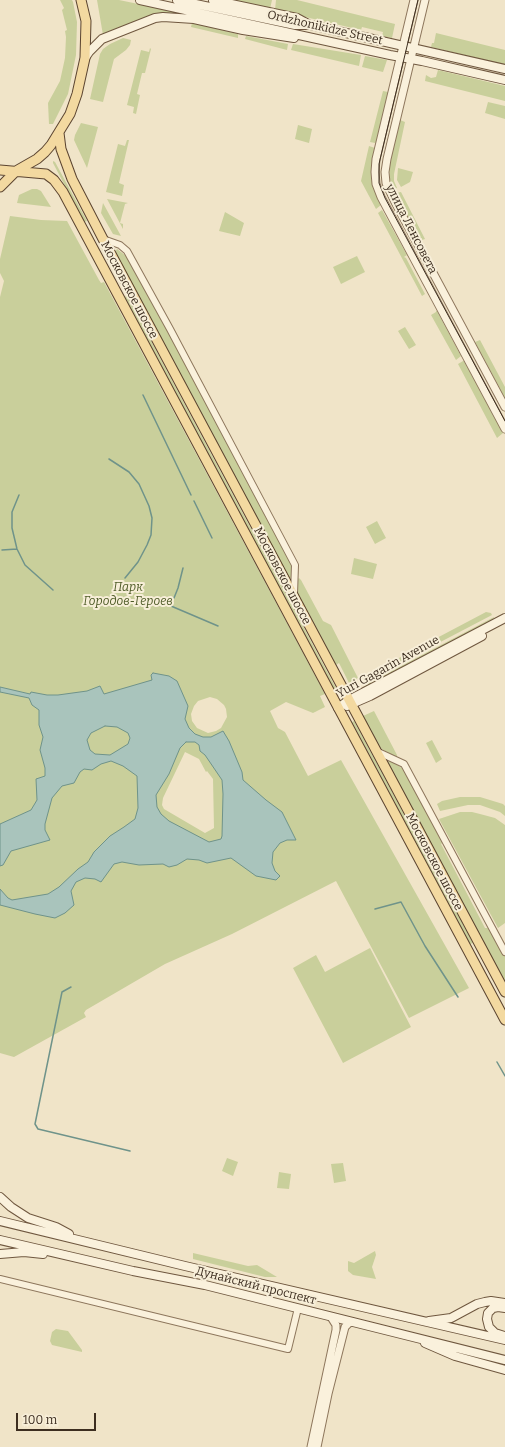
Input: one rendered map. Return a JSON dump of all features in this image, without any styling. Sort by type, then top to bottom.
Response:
[{"type":"main road","points":[[0,186],[16,171],[37,159],[51,145],[74,104],[81,80],[85,58],[86,21],[81,0]]},
{"type":"main road","name":"Ordzhonikidze Street","points":[[140,0],[505,80]]},
{"type":"main road","name":"Ordzhonikidze Street","points":[[177,0],[295,25],[311,25],[505,69]]},
{"type":"main road","points":[[213,0],[298,18],[311,25]]},
{"type":"main road","points":[[85,58],[102,39],[155,18],[162,17],[194,19],[243,30],[292,38],[308,37]]},
{"type":"main road","name":"Московское шоссе","points":[[59,133],[61,149],[72,179],[103,240],[505,992]]},
{"type":"main road","points":[[0,170],[16,171]]},
{"type":"main road","name":"Московское шоссе","points":[[16,171],[42,173],[51,176],[63,192],[505,1020]]},
{"type":"main road","points":[[116,291],[127,284]]},
{"type":"main road","name":"Yuri Gagarin Avenue","points":[[350,703],[505,618]]},
{"type":"main road","name":"Yuri Gagarin Avenue","points":[[338,708],[505,624]]},
{"type":"main road","points":[[0,1197],[15,1210],[28,1218],[56,1227],[78,1238]]},
{"type":"main road","name":"Дунайский проспект","points":[[0,1221],[78,1238],[142,1255],[505,1340]]},
{"type":"main road","name":"Дунайский проспект","points":[[0,1240],[133,1271],[205,1285],[414,1336],[505,1360]]},
{"type":"main road","points":[[0,1254],[24,1252],[60,1254]]},
{"type":"main road","points":[[420,1321],[451,1318],[477,1304],[484,1302],[491,1301],[505,1303]]},
{"type":"main road","points":[[505,1308],[498,1306],[493,1308],[488,1313],[487,1319],[489,1327],[495,1333],[505,1337]]},
{"type":"main road","points":[[414,1336],[436,1349],[505,1370]]},
{"type":"street","name":"улица Ленсовета","points":[[414,0],[376,158],[374,172],[376,184],[381,197],[505,429]]},
{"type":"street","name":"улица Ленсовета","points":[[425,0],[387,160],[385,172],[386,183],[505,407]]},
{"type":"street","points":[[103,240],[120,245],[127,251],[295,565],[294,598]]},
{"type":"street","points":[[375,751],[404,764],[505,952]]},
{"type":"street","points":[[0,1279],[288,1349],[298,1308]]},
{"type":"street","points":[[311,1447],[336,1330],[336,1325],[331,1316]]},
{"type":"street","points":[[317,1447],[328,1394],[345,1326],[353,1322]]},
{"type":"green space","points":[[60,0],[72,0],[73,2],[77,22],[76,55],[68,94],[53,124],[49,124],[48,103],[60,81],[65,58],[65,31],[67,30],[62,10],[64,8]]},
{"type":"green space","points":[[97,0],[119,0],[182,13],[160,14],[147,17],[103,35]]},
{"type":"green space","points":[[233,0],[272,0],[270,9]]},
{"type":"green space","points":[[276,0],[297,0],[395,24],[392,38],[382,36],[383,32],[362,27],[361,30],[275,10]]},
{"type":"green space","points":[[192,23],[238,34],[238,38],[191,27]]},
{"type":"green space","points":[[436,33],[505,50],[505,65],[431,47],[432,43],[434,43]]},
{"type":"green space","points":[[246,36],[288,44],[287,50],[245,39]]},
{"type":"green space","points":[[123,38],[131,40],[130,45],[114,59],[103,102],[90,99],[100,54],[103,49],[110,44]]},
{"type":"green space","points":[[293,44],[361,55],[359,66],[291,50]]},
{"type":"green space","points":[[150,48],[145,73],[142,73],[137,94],[140,95],[136,114],[133,113],[134,107],[127,105],[141,50],[149,52]]},
{"type":"green space","points":[[365,56],[387,60],[383,72],[362,67]]},
{"type":"green space","points":[[438,70],[505,86],[505,101],[425,81],[426,75],[431,78],[436,77]]},
{"type":"green space","points":[[383,91],[388,92],[376,142],[370,142]]},
{"type":"green space","points":[[488,102],[505,106],[505,119],[485,113]]},
{"type":"green space","points":[[400,120],[405,122],[394,174],[394,181],[397,188],[394,189],[392,188],[389,167]]},
{"type":"green space","points":[[81,123],[98,127],[87,168],[74,140]]},
{"type":"green space","points":[[298,125],[312,129],[309,143],[295,139]]},
{"type":"green space","points":[[127,140],[129,140],[119,183],[124,185],[122,196],[106,192],[118,144],[125,146]]},
{"type":"green space","points":[[369,146],[375,148],[371,168],[372,184],[381,205],[376,209],[361,181]]},
{"type":"green space","points":[[53,161],[55,162],[87,221],[84,222]]},
{"type":"green space","points":[[398,168],[413,172],[410,182],[401,187],[397,180]]},
{"type":"green space","points":[[32,189],[41,191],[51,207],[17,203],[19,195]]},
{"type":"green space","points":[[401,192],[425,239],[420,239],[396,195],[396,193]]},
{"type":"green space","points":[[107,199],[128,203],[125,204],[120,223],[123,224],[123,229]]},
{"type":"green space","points":[[103,203],[121,236],[113,234],[101,213]]},
{"type":"green space","points":[[382,210],[407,255],[404,257],[406,258],[425,294],[422,296],[378,213]]},
{"type":"green space","points":[[225,212],[244,223],[240,236],[219,231]]},
{"type":"green space","name":"Парк Городов-Героев","points":[[10,216],[41,220],[67,221],[99,280],[101,283],[104,282],[325,694],[320,696],[325,707],[313,713],[286,702],[270,711],[278,728],[285,732],[308,776],[341,760],[469,988],[409,1018],[336,881],[232,934],[165,964],[86,1010],[84,1013],[86,1017],[14,1057],[0,1053],[0,297],[4,281],[0,273],[0,259]],"holes":[[[210,697],[217,699],[224,705],[227,717],[221,728],[208,733],[197,728],[192,721],[191,714],[198,701]],[[185,752],[199,759],[206,772],[207,771],[213,779],[214,828],[205,833],[164,809],[162,805],[163,798]]]},
{"type":"green space","points":[[117,249],[130,259],[292,565],[291,578],[289,578],[115,252]]},
{"type":"green space","points":[[357,256],[365,272],[341,284],[333,267]]},
{"type":"green space","points":[[127,296],[337,690],[335,691],[124,297]]},
{"type":"green space","points":[[436,311],[461,356],[456,360],[431,315]]},
{"type":"green space","points":[[405,327],[416,345],[409,349],[398,331]]},
{"type":"green space","points":[[480,340],[505,387],[505,398],[475,342]]},
{"type":"green space","points":[[463,361],[503,433],[497,438],[458,364]]},
{"type":"green space","points":[[377,521],[386,538],[375,544],[366,527]]},
{"type":"green space","points":[[354,558],[377,564],[373,579],[351,574]]},
{"type":"green space","points":[[299,578],[323,621],[331,625],[358,678],[349,683],[339,663],[336,665],[298,594],[297,580]]},
{"type":"green space","points":[[486,612],[491,613],[492,615],[364,682],[362,679],[363,677]]},
{"type":"green space","points":[[494,617],[493,621],[367,688],[365,685]]},
{"type":"green space","points":[[374,711],[397,755],[397,758],[379,747],[363,716]]},
{"type":"green space","points":[[354,721],[473,943],[470,944],[352,722]]},
{"type":"green space","points":[[432,740],[442,759],[436,763],[426,743]]},
{"type":"green space","points":[[389,760],[406,772],[444,842],[441,844],[485,928],[490,928],[505,956],[505,982],[388,763]]},
{"type":"green space","points":[[460,797],[480,797],[503,804],[505,806],[505,816],[500,812],[480,805],[468,805],[440,811],[437,804],[442,801]]},
{"type":"green space","points":[[460,812],[472,812],[495,818],[505,825],[505,923],[498,928],[439,819]]},
{"type":"green space","points":[[370,948],[411,1027],[343,1063],[293,968],[316,955],[325,972]]},
{"type":"green space","points":[[227,1158],[238,1162],[233,1176],[222,1171]]},
{"type":"green space","points":[[343,1163],[346,1181],[334,1183],[331,1164]]},
{"type":"green space","points":[[279,1172],[291,1174],[289,1189],[277,1188]]},
{"type":"green space","points":[[375,1251],[376,1255],[372,1267],[376,1279],[353,1275],[348,1271],[348,1261],[354,1263]]},
{"type":"green space","points":[[193,1253],[248,1266],[257,1265],[277,1277],[265,1277],[193,1259]]},
{"type":"green space","points":[[56,1329],[68,1331],[82,1352],[52,1345],[50,1341],[52,1332]]},
{"type":"water","points":[[153,673],[169,676],[177,681],[188,706],[185,719],[189,728],[195,734],[203,737],[211,737],[223,731],[229,741],[242,772],[243,780],[282,812],[296,840],[287,840],[280,843],[273,852],[272,863],[275,871],[280,876],[276,880],[256,876],[231,858],[207,863],[199,860],[187,859],[177,865],[169,867],[163,864],[139,865],[122,862],[114,864],[101,882],[95,879],[85,878],[76,882],[71,891],[74,905],[65,913],[55,918],[0,905],[0,889],[8,898],[12,900],[48,894],[59,887],[78,869],[88,862],[94,852],[110,836],[135,819],[138,808],[137,776],[123,766],[111,761],[101,764],[92,770],[84,769],[80,772],[74,783],[62,786],[52,798],[45,824],[45,830],[50,840],[11,851],[3,865],[0,866],[0,824],[31,810],[37,800],[36,779],[45,776],[45,768],[40,750],[43,737],[39,725],[39,710],[32,705],[29,698],[0,692],[0,687],[30,694],[31,692],[47,695],[58,695],[87,691],[100,686],[104,694],[152,680],[151,675]],"holes":[[[105,726],[117,727],[128,733],[130,738],[128,744],[110,755],[95,754],[90,750],[87,740],[91,733]],[[186,742],[195,742],[199,745],[200,751],[205,755],[222,780],[223,794],[221,839],[209,842],[169,821],[161,814],[157,807],[156,795],[169,774],[180,748]]]},
{"type":"waterway","points":[[143,395],[191,495]]},
{"type":"waterway","points":[[109,459],[129,472],[139,484],[149,506],[152,518],[151,535],[147,545],[138,562],[125,578]]},
{"type":"waterway","points":[[19,495],[12,512],[12,528],[17,549],[25,565],[53,590]]},
{"type":"waterway","points":[[194,501],[212,538]]},
{"type":"waterway","points":[[2,550],[17,549]]},
{"type":"waterway","points":[[154,603],[167,603],[174,598],[183,568]]},
{"type":"waterway","points":[[167,603],[218,626]]},
{"type":"waterway","points":[[375,909],[401,902],[425,946],[458,997]]},
{"type":"waterway","points":[[71,987],[62,992],[35,1124],[38,1129],[130,1151]]},
{"type":"waterway","points":[[497,1062],[505,1076]]},
{"type":"tram line","points":[[418,0],[379,164],[379,183],[385,198],[505,421]]}]
